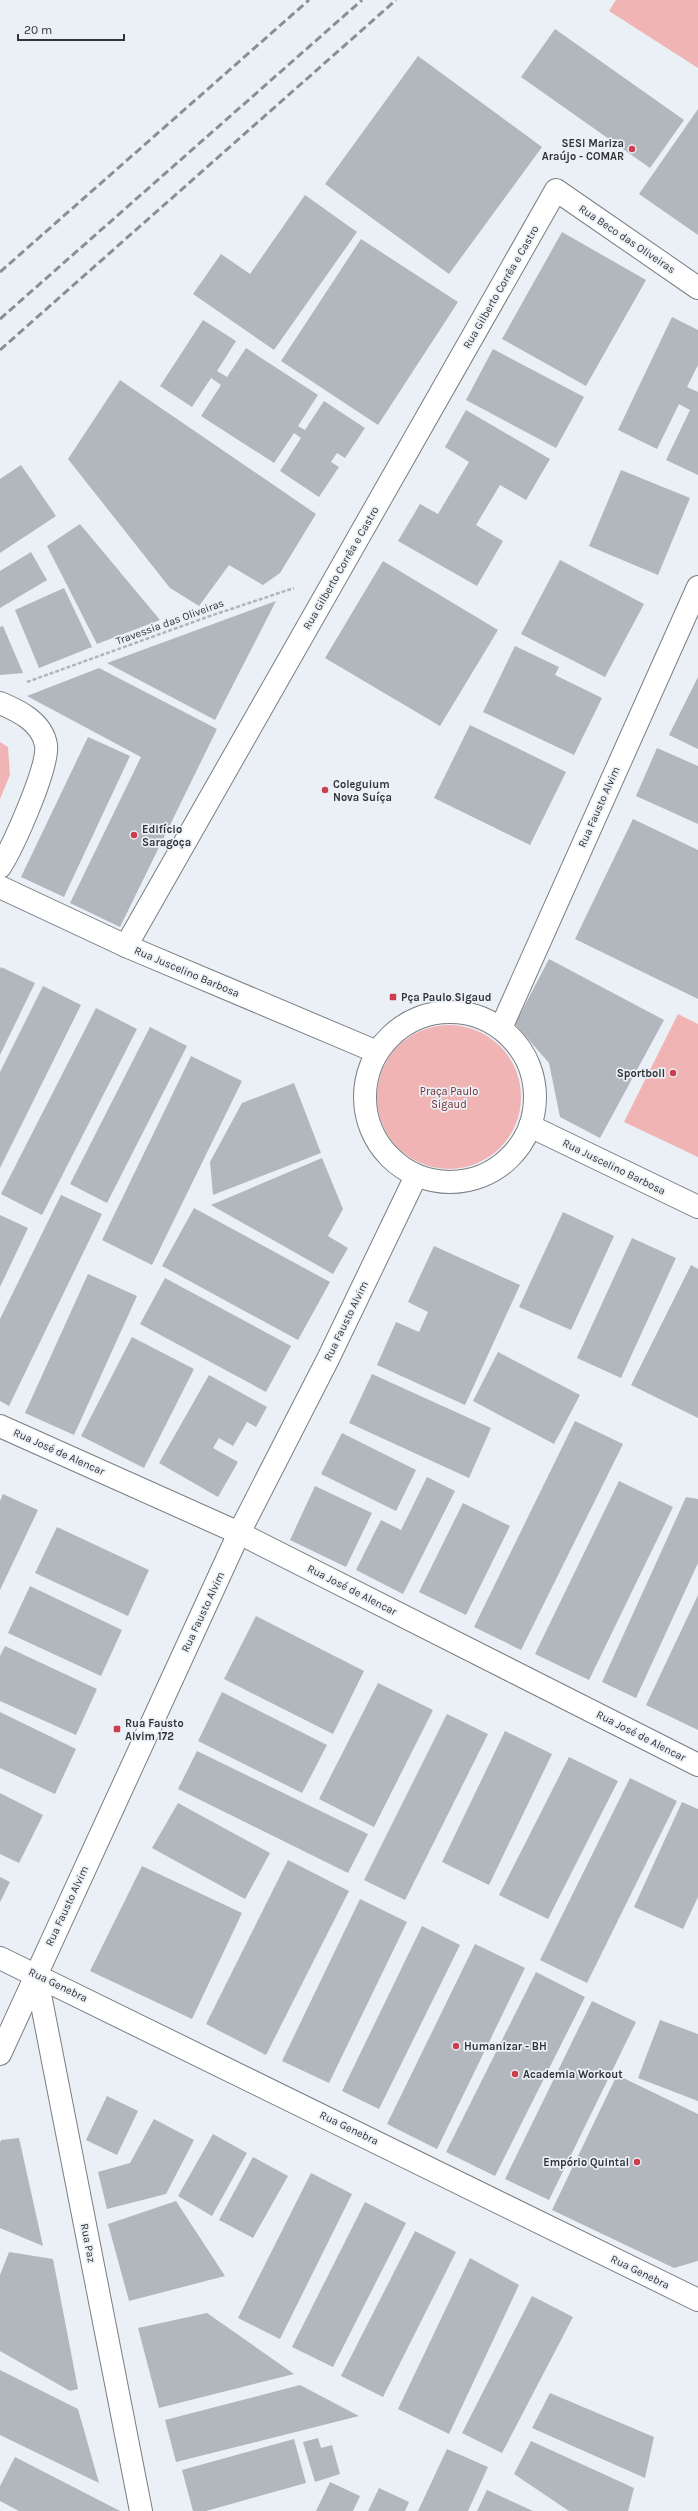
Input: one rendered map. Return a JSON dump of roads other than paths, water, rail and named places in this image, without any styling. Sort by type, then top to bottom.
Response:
[{"type":"street","name":"Rua Beco das Oliveiras","points":[[556,190],[698,288]]},
{"type":"street","name":"Rua Gilberto Corrêa e Castro","points":[[126,946],[556,190]]},
{"type":"street","name":"Rua Fausto Alvim","points":[[501,1028],[698,587]]},
{"type":"street","points":[[0,703],[19,711],[36,724],[46,744],[44,766],[9,853],[0,867]]},
{"type":"street","name":"Rua Juscelino Barbosa","points":[[0,887],[126,946],[377,1052]]},
{"type":"street","points":[[448,1011],[476,1015],[501,1028],[516,1043],[528,1062],[533,1078],[535,1105],[530,1126],[516,1150],[496,1168],[471,1180],[443,1182],[416,1176],[392,1160],[374,1137],[366,1109],[367,1080],[377,1052],[402,1028],[420,1017],[448,1011]]},
{"type":"street","name":"Rua Juscelino Barbosa","points":[[530,1126],[698,1207]]},
{"type":"street","name":"Rua Fausto Alvim","points":[[0,2054],[239,1533],[328,1359],[416,1176]]},
{"type":"street","name":"Rua José de Alencar","points":[[0,1426],[239,1533],[698,1765]]},
{"type":"street","name":"Rua Genebra","points":[[0,1958],[36,1974],[698,2300]]},
{"type":"street","name":"Rua Paz","points":[[36,1974],[140,2511]]},
{"type":"railway","points":[[0,272],[309,0]]},
{"type":"railway","points":[[0,319],[362,0]]},
{"type":"railway","points":[[0,350],[396,0]]},
{"type":"place","name":"SESI Mariza Araújo - COMAR","points":[[632,149]]},
{"type":"place","name":"Coleguium Nova Suíça","points":[[325,790]]},
{"type":"place","name":"Edifício Saragoça","points":[[134,835]]},
{"type":"place","name":"Pça Paulo Sigaud","points":[[393,997]]},
{"type":"place","name":"Sportboll","points":[[673,1073]]},
{"type":"place","name":"Rua Fausto Alvim 172","points":[[117,1729]]},
{"type":"place","name":"Humanizar - BH","points":[[456,2046]]},
{"type":"place","name":"Academia Workout","points":[[515,2074]]},
{"type":"place","name":"Empório Quintal","points":[[637,2162]]},
{"type":"park label","name":"Praça Paulo Sigaud","points":[[449,1097]]}]
